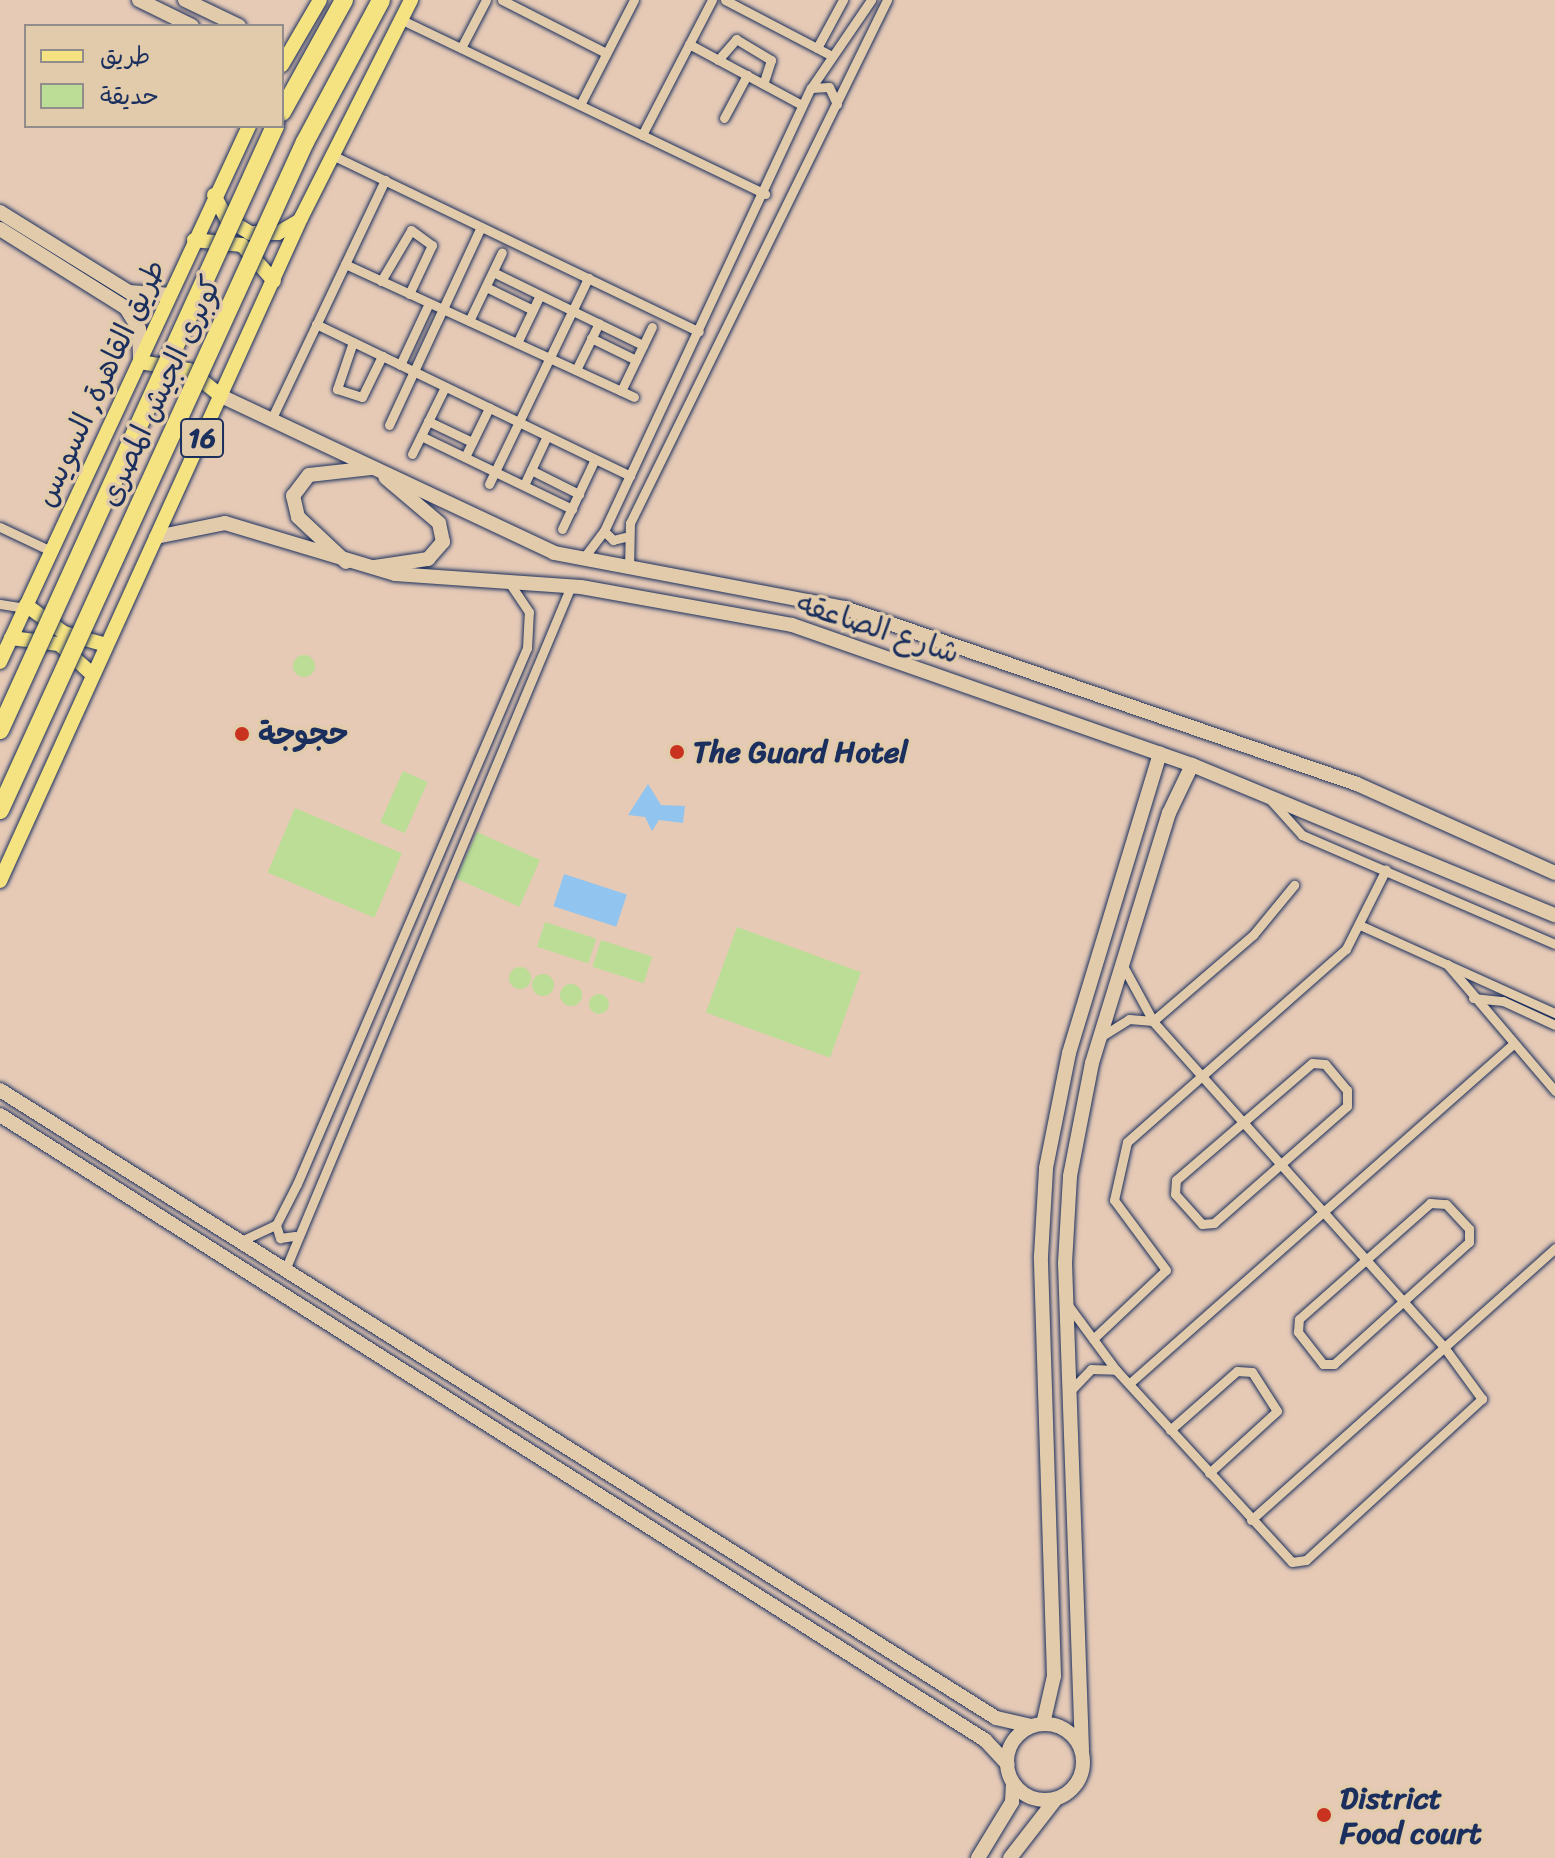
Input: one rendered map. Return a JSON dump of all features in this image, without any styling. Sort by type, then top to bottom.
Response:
[{"type":"highway","points":[[284,108],[344,0]]},
{"type":"highway","name":"كوبرى الجيش المصرى","points":[[0,810],[305,142],[381,0]]},
{"type":"highway","name":"كوبرى الجيش المصرى","points":[[0,730],[274,128]]},
{"type":"main road","points":[[284,62],[320,0]]},
{"type":"main road","name":"16","points":[[0,881],[301,218],[411,0]]},
{"type":"main road","name":"طريق القاهرة, السويس","points":[[0,662],[214,195],[248,128]]},
{"type":"main road","points":[[214,195],[227,219],[250,233],[278,233],[301,218]]},
{"type":"main road","points":[[194,240],[242,245],[274,281]]},
{"type":"main road","points":[[140,362],[189,370],[221,396]]},
{"type":"main road","points":[[25,607],[64,633],[106,645]]},
{"type":"main road","points":[[11,638],[59,644],[93,675]]},
{"type":"street","points":[[139,0],[188,24]]},
{"type":"street","points":[[185,0],[235,24]]},
{"type":"street","points":[[461,48],[486,0]]},
{"type":"street","points":[[502,0],[606,53]]},
{"type":"street","points":[[580,105],[632,3],[620,0]]},
{"type":"street","points":[[642,135],[712,0]]},
{"type":"street","points":[[725,0],[830,55]]},
{"type":"street","points":[[817,48],[843,0]]},
{"type":"street","points":[[581,561],[604,531],[765,194],[802,105],[830,55],[871,0]]},
{"type":"street","points":[[629,569],[625,537],[887,0]]},
{"type":"street","points":[[400,19],[765,194]]},
{"type":"street","points":[[284,38],[298,37]]},
{"type":"street","points":[[718,60],[736,39],[771,60],[763,84]]},
{"type":"street","points":[[689,44],[802,105]]},
{"type":"street","points":[[724,118],[747,75]]},
{"type":"street","points":[[811,88],[829,87],[837,104]]},
{"type":"street","points":[[332,155],[699,332]]},
{"type":"street","points":[[271,420],[385,180]]},
{"type":"street","points":[[0,212],[93,278],[134,318],[140,362]]},
{"type":"street","points":[[389,425],[481,227]]},
{"type":"street","points":[[0,229],[93,278],[135,295],[168,295]]},
{"type":"street","points":[[381,281],[411,230],[432,245],[409,294]]},
{"type":"street","points":[[469,321],[502,252]]},
{"type":"street","points":[[345,264],[634,397]]},
{"type":"street","points":[[493,272],[643,345]]},
{"type":"street","points":[[489,484],[588,278]]},
{"type":"street","points":[[486,287],[533,310]]},
{"type":"street","points":[[517,343],[540,295]]},
{"type":"street","points":[[400,365],[429,303]]},
{"type":"street","points":[[576,370],[599,323]]},
{"type":"street","points":[[316,324],[630,476]]},
{"type":"street","points":[[621,391],[652,327]]},
{"type":"street","points":[[591,338],[636,360]]},
{"type":"street","points":[[353,342],[337,389],[362,397],[382,356]]},
{"type":"street","points":[[412,454],[445,387]]},
{"type":"street","name":"شارع الصاعقه","points":[[221,396],[516,538],[581,561],[845,608],[1357,784],[1555,873]]},
{"type":"street","points":[[465,457],[489,408]]},
{"type":"street","points":[[428,421],[472,442]]},
{"type":"street","points":[[421,436],[572,509]]},
{"type":"street","points":[[524,485],[547,436]]},
{"type":"street","points":[[562,529],[595,459]]},
{"type":"street","points":[[346,563],[298,517],[293,496],[309,475],[376,470],[436,520],[443,542],[428,559],[371,569]]},
{"type":"street","points":[[531,470],[579,494]]},
{"type":"street","name":"شارع الصاعقه","points":[[156,537],[225,523],[371,569],[571,586],[806,629],[1192,765],[1555,915]]},
{"type":"street","points":[[0,527],[51,551]]},
{"type":"street","points":[[604,531],[613,540],[625,537]]},
{"type":"street","points":[[508,581],[533,628]]},
{"type":"street","points":[[285,1270],[295,1236],[571,586]]},
{"type":"street","points":[[0,604],[25,607]]},
{"type":"street","points":[[533,628],[554,629]]},
{"type":"street","points":[[295,1236],[280,1238],[276,1225],[533,628]]},
{"type":"street","points":[[1007,1764],[1016,1738],[1037,1725],[1054,1676],[1041,1256],[1046,1168],[1069,1053],[1160,753]]},
{"type":"street","points":[[1010,1858],[1057,1798],[1079,1779],[1082,1750],[1066,1302],[1070,1176],[1099,1039],[1172,803],[1192,765]]},
{"type":"street","points":[[1265,793],[1296,832],[1555,944]]},
{"type":"street","points":[[1093,1339],[1166,1270],[1116,1204],[1123,1147],[1339,956],[1362,926],[1386,869]]},
{"type":"street","points":[[1099,1039],[1129,1019],[1153,1021],[1253,935],[1294,885]]},
{"type":"street","points":[[1362,926],[1555,1013]]},
{"type":"street","points":[[1066,1302],[1116,1370],[1288,1560],[1306,1560],[1481,1403],[1480,1389],[1444,1347],[1153,1021],[1122,963]]},
{"type":"street","points":[[1447,964],[1555,1091]]},
{"type":"street","points":[[1473,998],[1503,1001],[1555,1025]]},
{"type":"street","points":[[1131,1382],[1513,1044]]},
{"type":"street","points":[[1309,1065],[1327,1067],[1349,1102],[1211,1225],[1176,1197],[1176,1180],[1243,1122],[1309,1065]]},
{"type":"street","points":[[0,1090],[996,1718],[1063,1728],[1082,1750]]},
{"type":"street","points":[[0,1115],[985,1740],[1007,1764],[1013,1783],[1012,1802],[978,1858]]},
{"type":"street","points":[[1433,1202],[1446,1204],[1469,1229],[1467,1245],[1404,1301],[1334,1364],[1322,1362],[1297,1322],[1433,1202]]},
{"type":"street","points":[[241,1241],[276,1225]]},
{"type":"street","points":[[1251,1520],[1555,1248]]},
{"type":"street","points":[[1068,1393],[1091,1369],[1116,1370]]},
{"type":"street","points":[[1170,1430],[1237,1371],[1252,1372],[1277,1411],[1209,1473]]},
{"type":"street","points":[[1013,1783],[1037,1799],[1057,1798]]},
{"type":"green space","points":[[304,655],[312,658],[315,666],[312,674],[304,677],[296,674],[293,666],[296,658]]},
{"type":"green space","points":[[403,771],[428,782],[405,833],[380,822]]},
{"type":"green space","points":[[295,808],[402,853],[374,918],[268,872]]},
{"type":"green space","points":[[477,832],[540,860],[519,907],[456,879]]},
{"type":"green space","points":[[545,922],[596,939],[588,963],[537,947]]},
{"type":"green space","points":[[737,927],[861,972],[830,1058],[706,1013]]},
{"type":"green space","points":[[601,940],[652,957],[644,983],[592,967]]},
{"type":"green space","points":[[520,967],[531,978],[520,989],[509,978]]},
{"type":"green space","points":[[543,974],[554,985],[543,996],[532,985]]},
{"type":"green space","points":[[571,984],[582,995],[571,1006],[560,995]]},
{"type":"green space","points":[[595,994],[603,994],[609,1004],[603,1014],[595,1014],[589,1008],[589,1000]]},
{"type":"water","points":[[648,784],[661,805],[685,806],[683,823],[659,820],[652,831],[645,817],[628,815]]},
{"type":"water","points":[[564,874],[627,894],[616,927],[553,906]]},
{"type":"place","name":"حجوجة","points":[[242,734]]},
{"type":"place","name":"The Guard Hotel","points":[[677,752]]},
{"type":"place","name":"District Food court","points":[[1324,1815]]}]
